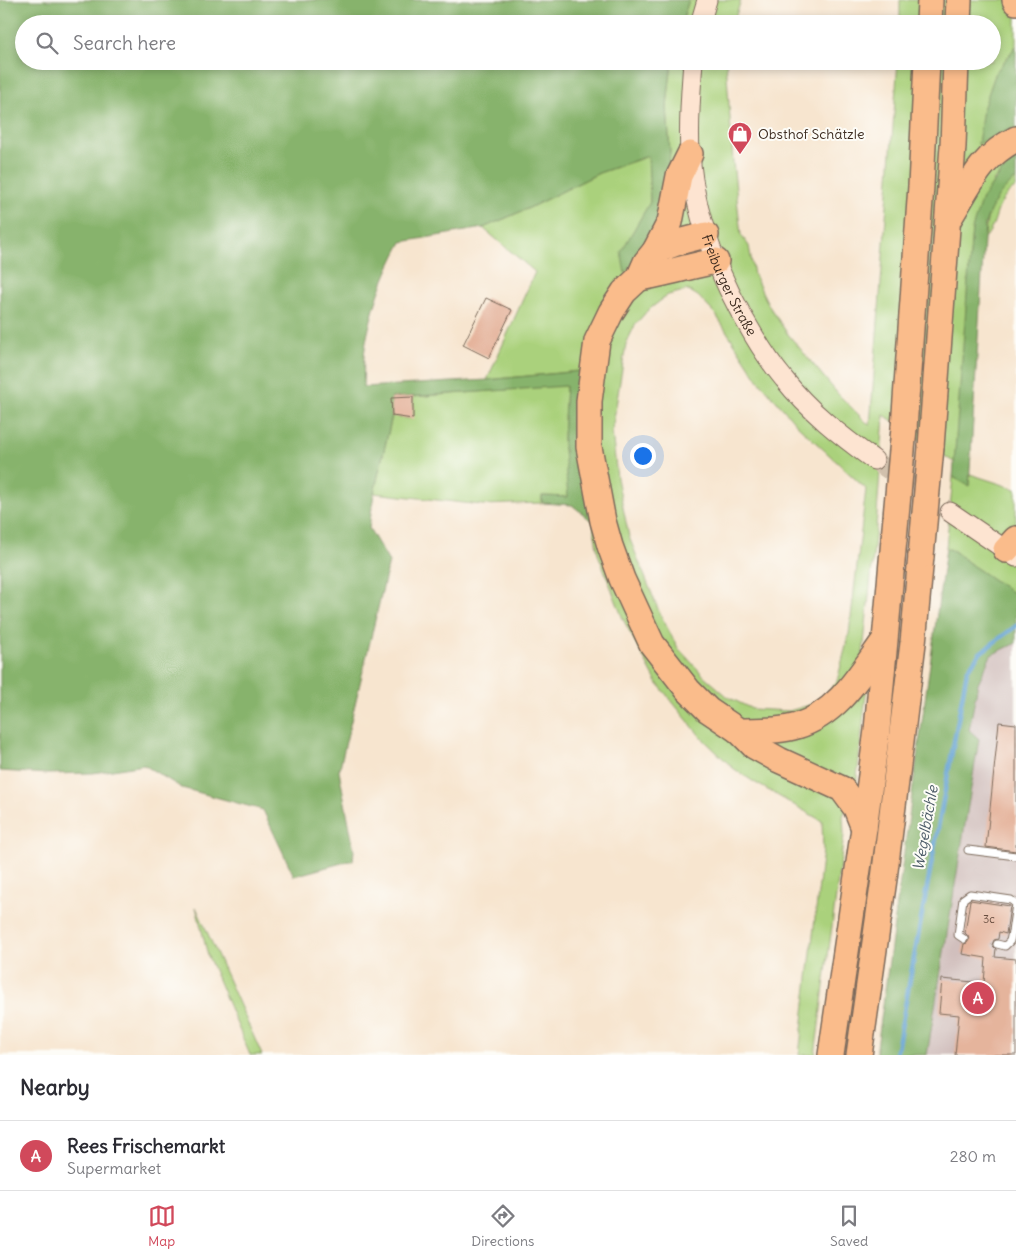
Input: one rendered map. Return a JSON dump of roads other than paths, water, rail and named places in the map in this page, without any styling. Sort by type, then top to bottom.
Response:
[{"type":"highway","points":[[929,15],[930,0]]},
{"type":"highway","points":[[958,15],[959,0]]},
{"type":"highway","points":[[831,1055],[877,730],[904,428],[921,196],[927,70]]},
{"type":"highway","points":[[860,1055],[886,870],[913,643],[931,447],[948,221],[956,70]]},
{"type":"highway","points":[[948,221],[981,166],[1005,145],[1016,139]]},
{"type":"highway","points":[[690,154],[679,176],[670,222],[638,278],[624,292],[611,312],[597,341],[589,401],[589,448],[595,486],[610,546],[626,588],[652,644],[688,690],[708,710],[739,731],[754,746],[779,760],[842,789],[856,808],[864,828]]},
{"type":"highway","points":[[655,251],[678,242],[706,235]]},
{"type":"highway","points":[[638,278],[716,262]]},
{"type":"highway","points":[[739,731],[796,727],[816,719],[830,710],[844,695],[884,641]]},
{"type":"main road","points":[[703,15],[707,0]]},
{"type":"main road","name":"Freiburger Straße","points":[[692,70],[690,154],[699,211],[720,274],[741,314],[784,380],[820,417],[874,460]]},
{"type":"main road","points":[[950,512],[1013,549]]},
{"type":"lane","points":[[968,850],[1016,856]]},
{"type":"lane","points":[[964,939],[958,935],[963,899],[970,894],[1011,900],[1016,904],[1014,932],[1010,941],[1005,946],[997,944]]},
{"type":"waterway","name":"Wegelbächle","points":[[896,1055],[967,671],[980,653],[1016,626]]},
{"type":"tunnel","points":[[874,460],[950,512]]},
{"type":"place","name":"Obsthof Schätzle","points":[[740,155]]},
{"type":"place","name":"Rees Frischemarkt","points":[[978,998]]}]
